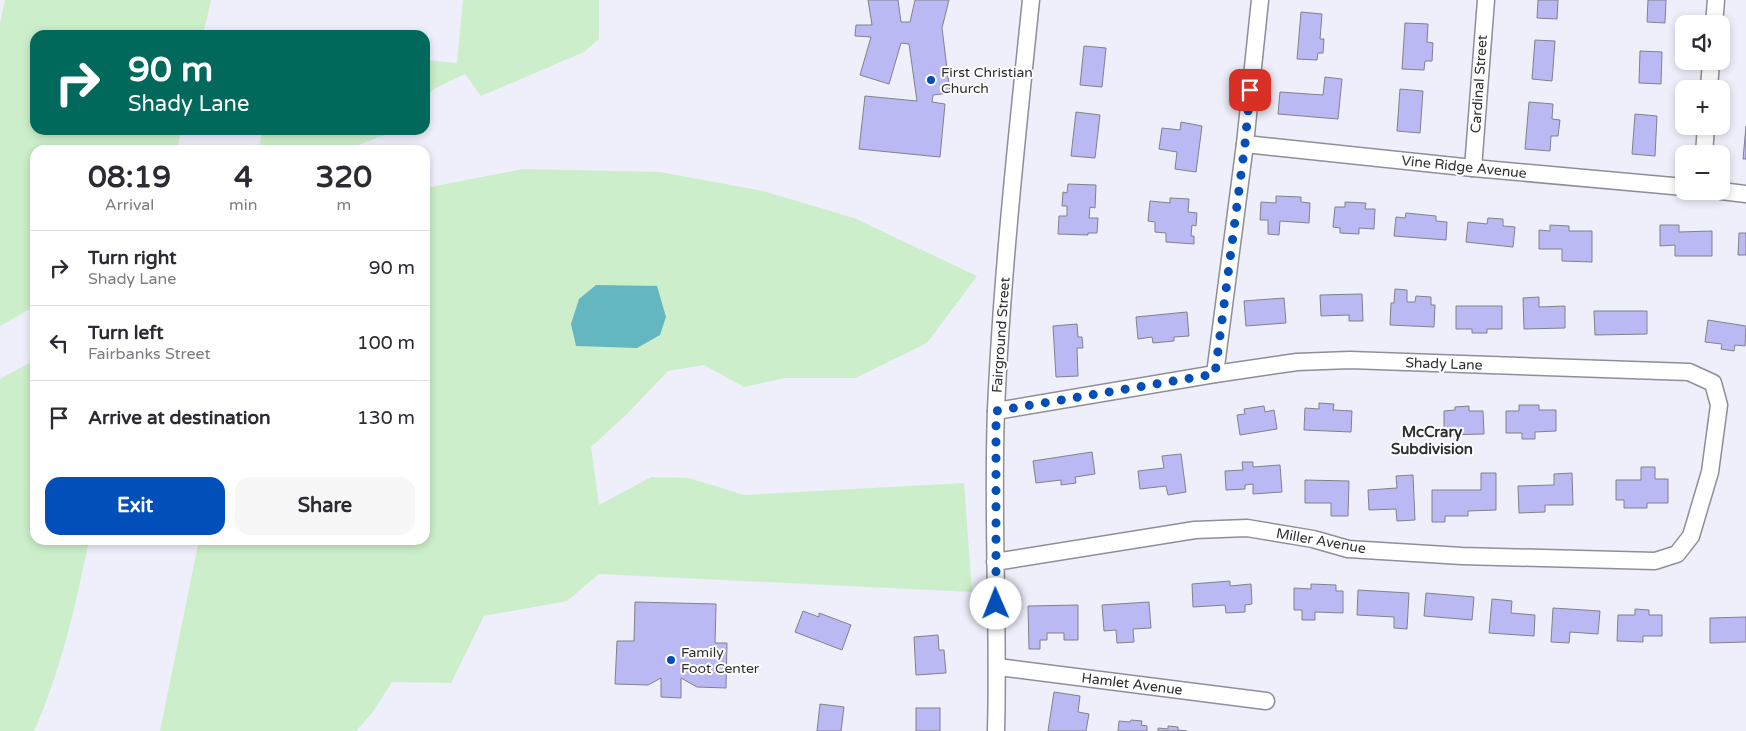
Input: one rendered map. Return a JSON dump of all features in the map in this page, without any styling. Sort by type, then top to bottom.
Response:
[{"type":"street","name":"Fairground Street","points":[[996,731],[998,667],[995,562],[996,411],[1007,236],[1031,0]]},
{"type":"street","points":[[1215,374],[1245,144],[1260,0]]},
{"type":"street","name":"Cardinal Street","points":[[1473,168],[1486,0]]},
{"type":"street","points":[[1715,15],[1716,0]]},
{"type":"street","name":"Vine Ridge Avenue","points":[[1245,144],[1473,168],[1675,186]]},
{"type":"street","points":[[1730,192],[1746,194]]},
{"type":"street","name":"Shady Lane","points":[[996,411],[1297,362],[1350,360],[1689,372],[1712,383],[1719,405],[1710,472],[1692,536],[1678,554]]},
{"type":"street","name":"Miller Avenue","points":[[995,562],[1195,530],[1247,528],[1313,539],[1348,549],[1462,556],[1655,562],[1678,554]]},
{"type":"street","name":"Hamlet Avenue","points":[[998,667],[1266,701]]},
{"type":"green space","points":[[5,0],[211,0],[204,30],[30,30],[30,135],[180,135],[178,145],[30,145],[30,309],[0,326],[0,23]]},
{"type":"green space","points":[[463,0],[599,0],[599,39],[584,52],[481,96],[465,74],[434,89],[430,93],[430,60],[457,63]]},
{"type":"green space","points":[[261,135],[385,135],[358,145],[260,145]]},
{"type":"green space","points":[[523,169],[660,172],[763,191],[854,218],[977,276],[927,343],[856,378],[785,378],[744,387],[704,365],[668,371],[628,413],[591,447],[599,505],[651,477],[689,478],[744,495],[964,483],[972,592],[599,574],[567,601],[484,616],[451,683],[392,682],[372,713],[356,731],[160,731],[198,545],[430,545],[430,187]]},
{"type":"green space","points":[[30,363],[30,545],[88,545],[60,661],[34,731],[0,731],[0,379]]},
{"type":"water","points":[[596,285],[657,286],[666,317],[660,335],[637,348],[576,346],[571,324],[579,299]]},
{"type":"building","name":"First Christian Church","points":[[868,0],[898,0],[901,22],[910,22],[915,0],[949,0],[942,28],[950,93],[933,95],[932,102],[945,104],[940,157],[859,149],[865,96],[917,101],[909,44],[901,43],[889,84],[860,75],[871,37],[855,36],[856,25],[872,25]]},
{"type":"building","points":[[1538,0],[1558,0],[1557,19],[1537,18]]},
{"type":"building","points":[[1648,0],[1666,0],[1665,23],[1647,22]]},
{"type":"building","points":[[1301,12],[1322,14],[1320,39],[1324,39],[1323,53],[1318,53],[1317,60],[1297,59]]},
{"type":"building","points":[[1405,23],[1428,24],[1427,42],[1433,43],[1432,61],[1425,61],[1424,70],[1402,69]]},
{"type":"building","points":[[1535,40],[1555,41],[1552,81],[1532,79]]},
{"type":"building","points":[[1084,46],[1106,48],[1102,87],[1080,85]]},
{"type":"building","points":[[1640,51],[1662,52],[1661,84],[1639,83]]},
{"type":"building","points":[[1325,77],[1342,79],[1338,119],[1278,114],[1280,92],[1323,95]]},
{"type":"building","points":[[1400,89],[1423,91],[1420,133],[1397,131]]},
{"type":"building","points":[[1529,102],[1553,104],[1552,119],[1560,120],[1558,136],[1551,136],[1550,151],[1525,149]]},
{"type":"building","points":[[1076,112],[1100,115],[1095,158],[1071,156]]},
{"type":"building","points":[[1635,114],[1657,116],[1655,156],[1632,154]]},
{"type":"building","points":[[1181,122],[1202,126],[1196,172],[1175,169],[1177,152],[1159,149],[1162,128],[1180,130]]},
{"type":"building","points":[[1746,126],[1746,159],[1743,159]]},
{"type":"building","points":[[1068,184],[1096,185],[1095,208],[1090,207],[1089,218],[1098,218],[1097,233],[1088,233],[1088,235],[1058,234],[1059,216],[1067,216],[1067,206],[1062,206],[1063,192],[1067,193]]},
{"type":"building","points":[[1276,196],[1301,197],[1301,202],[1310,203],[1309,223],[1280,221],[1279,235],[1268,234],[1268,220],[1260,220],[1261,202],[1276,203]]},
{"type":"building","points":[[1170,198],[1189,199],[1188,212],[1197,213],[1196,226],[1192,225],[1191,236],[1194,236],[1194,244],[1166,242],[1166,233],[1155,232],[1155,222],[1148,221],[1150,201],[1170,203]]},
{"type":"building","points":[[1345,202],[1366,203],[1365,209],[1375,209],[1374,229],[1359,228],[1359,234],[1340,233],[1340,228],[1333,227],[1335,207],[1345,207]]},
{"type":"building","points":[[1406,213],[1436,216],[1436,221],[1447,222],[1446,240],[1394,236],[1396,217],[1405,218]]},
{"type":"building","points":[[1488,218],[1503,219],[1503,226],[1515,227],[1513,247],[1466,242],[1468,222],[1487,224]]},
{"type":"building","points":[[1550,225],[1569,226],[1569,231],[1592,231],[1592,262],[1562,261],[1562,249],[1539,249],[1539,230],[1550,231]]},
{"type":"building","points":[[1660,225],[1679,225],[1679,232],[1712,231],[1712,256],[1675,256],[1675,245],[1660,246]]},
{"type":"building","points":[[1739,233],[1746,233],[1746,255],[1738,255]]},
{"type":"building","points":[[1395,289],[1407,290],[1407,302],[1415,302],[1416,296],[1431,297],[1431,305],[1435,305],[1434,327],[1390,325],[1391,303],[1394,303]]},
{"type":"building","points":[[1362,294],[1363,321],[1349,321],[1349,315],[1321,316],[1320,295]]},
{"type":"building","points":[[1539,297],[1539,307],[1565,306],[1565,328],[1524,329],[1523,298]]},
{"type":"building","points":[[1284,298],[1286,323],[1246,326],[1244,301]]},
{"type":"building","points":[[1456,306],[1502,306],[1502,329],[1487,329],[1487,333],[1472,333],[1472,329],[1456,329]]},
{"type":"building","points":[[1594,311],[1647,311],[1647,334],[1595,335]]},
{"type":"building","points":[[1187,312],[1189,336],[1174,337],[1174,341],[1153,343],[1152,337],[1138,339],[1136,317]]},
{"type":"building","points":[[1708,320],[1746,326],[1745,346],[1735,345],[1734,351],[1721,349],[1722,344],[1705,342]]},
{"type":"building","points":[[1077,324],[1078,337],[1082,337],[1083,348],[1077,348],[1078,376],[1056,377],[1053,326]]},
{"type":"building","points":[[1319,403],[1334,404],[1333,410],[1352,411],[1351,432],[1304,430],[1305,408],[1319,409]]},
{"type":"building","points":[[1519,405],[1539,405],[1539,410],[1556,410],[1556,431],[1535,432],[1535,439],[1522,439],[1522,433],[1506,433],[1506,411],[1519,411]]},
{"type":"building","points":[[1264,406],[1265,412],[1274,410],[1277,429],[1240,435],[1237,415],[1245,414],[1244,409]]},
{"type":"building","points":[[1469,406],[1469,411],[1483,411],[1484,434],[1444,435],[1444,411],[1455,410],[1455,407]]},
{"type":"building","points":[[1092,452],[1095,474],[1075,477],[1076,483],[1061,485],[1061,480],[1036,483],[1033,461]]},
{"type":"building","points":[[1181,454],[1186,492],[1168,495],[1166,486],[1140,489],[1138,471],[1164,468],[1162,456]]},
{"type":"building","points":[[1242,462],[1253,462],[1253,467],[1280,465],[1282,492],[1253,494],[1253,484],[1245,485],[1245,489],[1226,490],[1225,471],[1243,470]]},
{"type":"building","points":[[1641,467],[1655,467],[1655,479],[1668,479],[1668,503],[1647,503],[1647,508],[1624,508],[1624,500],[1616,500],[1616,480],[1641,480]]},
{"type":"building","points":[[1481,473],[1496,473],[1496,510],[1468,511],[1468,516],[1445,516],[1445,522],[1432,522],[1432,490],[1481,490]]},
{"type":"building","points":[[1572,473],[1573,505],[1545,505],[1545,512],[1519,513],[1518,486],[1554,485],[1554,474]]},
{"type":"building","points":[[1413,475],[1415,520],[1397,521],[1396,509],[1369,510],[1368,490],[1397,488],[1396,476]]},
{"type":"building","points":[[1305,480],[1349,481],[1348,516],[1331,516],[1331,503],[1305,503]]},
{"type":"building","points":[[1230,581],[1230,586],[1251,584],[1252,604],[1245,605],[1245,612],[1226,613],[1225,605],[1193,607],[1192,584]]},
{"type":"building","points":[[1311,584],[1336,585],[1336,591],[1343,591],[1343,613],[1315,612],[1315,620],[1302,620],[1302,610],[1294,610],[1294,588],[1311,589]]},
{"type":"building","points":[[1358,590],[1409,593],[1407,629],[1394,628],[1394,617],[1357,615]]},
{"type":"building","points":[[1426,593],[1474,597],[1472,620],[1424,616]]},
{"type":"building","points":[[1492,599],[1512,601],[1511,613],[1535,615],[1534,636],[1489,633]]},
{"type":"building","name":"Family Foot Center","points":[[635,602],[716,604],[715,643],[727,643],[726,688],[697,687],[681,678],[681,698],[661,697],[661,678],[648,685],[615,684],[617,641],[634,641]]},
{"type":"building","points":[[1149,602],[1151,628],[1133,629],[1134,642],[1117,643],[1116,630],[1104,631],[1102,605]]},
{"type":"building","points":[[1078,605],[1078,640],[1064,640],[1064,633],[1047,633],[1047,640],[1040,640],[1040,649],[1029,649],[1028,606]]},
{"type":"building","points":[[1553,608],[1600,611],[1598,634],[1570,632],[1569,643],[1551,642]]},
{"type":"building","points":[[1635,609],[1649,610],[1649,615],[1662,615],[1662,636],[1643,636],[1643,642],[1617,641],[1618,615],[1635,615]]},
{"type":"building","points":[[803,611],[819,617],[819,613],[851,625],[842,650],[795,632]]},
{"type":"building","points":[[1746,617],[1746,642],[1710,643],[1710,618]]},
{"type":"building","points":[[938,635],[939,650],[944,650],[946,673],[916,675],[914,637]]},
{"type":"building","points":[[1054,692],[1080,696],[1078,712],[1089,714],[1086,731],[1048,731]]},
{"type":"building","points":[[820,704],[844,707],[841,731],[817,731]]},
{"type":"building","points":[[916,708],[940,708],[940,731],[916,731]]},
{"type":"building","points":[[1131,720],[1142,721],[1141,725],[1147,726],[1147,731],[1118,731],[1119,721],[1130,722]]},
{"type":"building","points":[[1168,726],[1178,727],[1178,730],[1187,731],[1158,731],[1158,728],[1168,729]]},
{"type":"place","name":"First Christian Church","points":[[931,80]]},
{"type":"place","name":"Family Foot Center","points":[[671,660]]},
{"type":"district","name":"McCrary Subdivision","points":[[1432,440]]},
{"type":"route","points":[[996,604],[996,411],[1215,374],[1245,144],[1250,90]]}]
